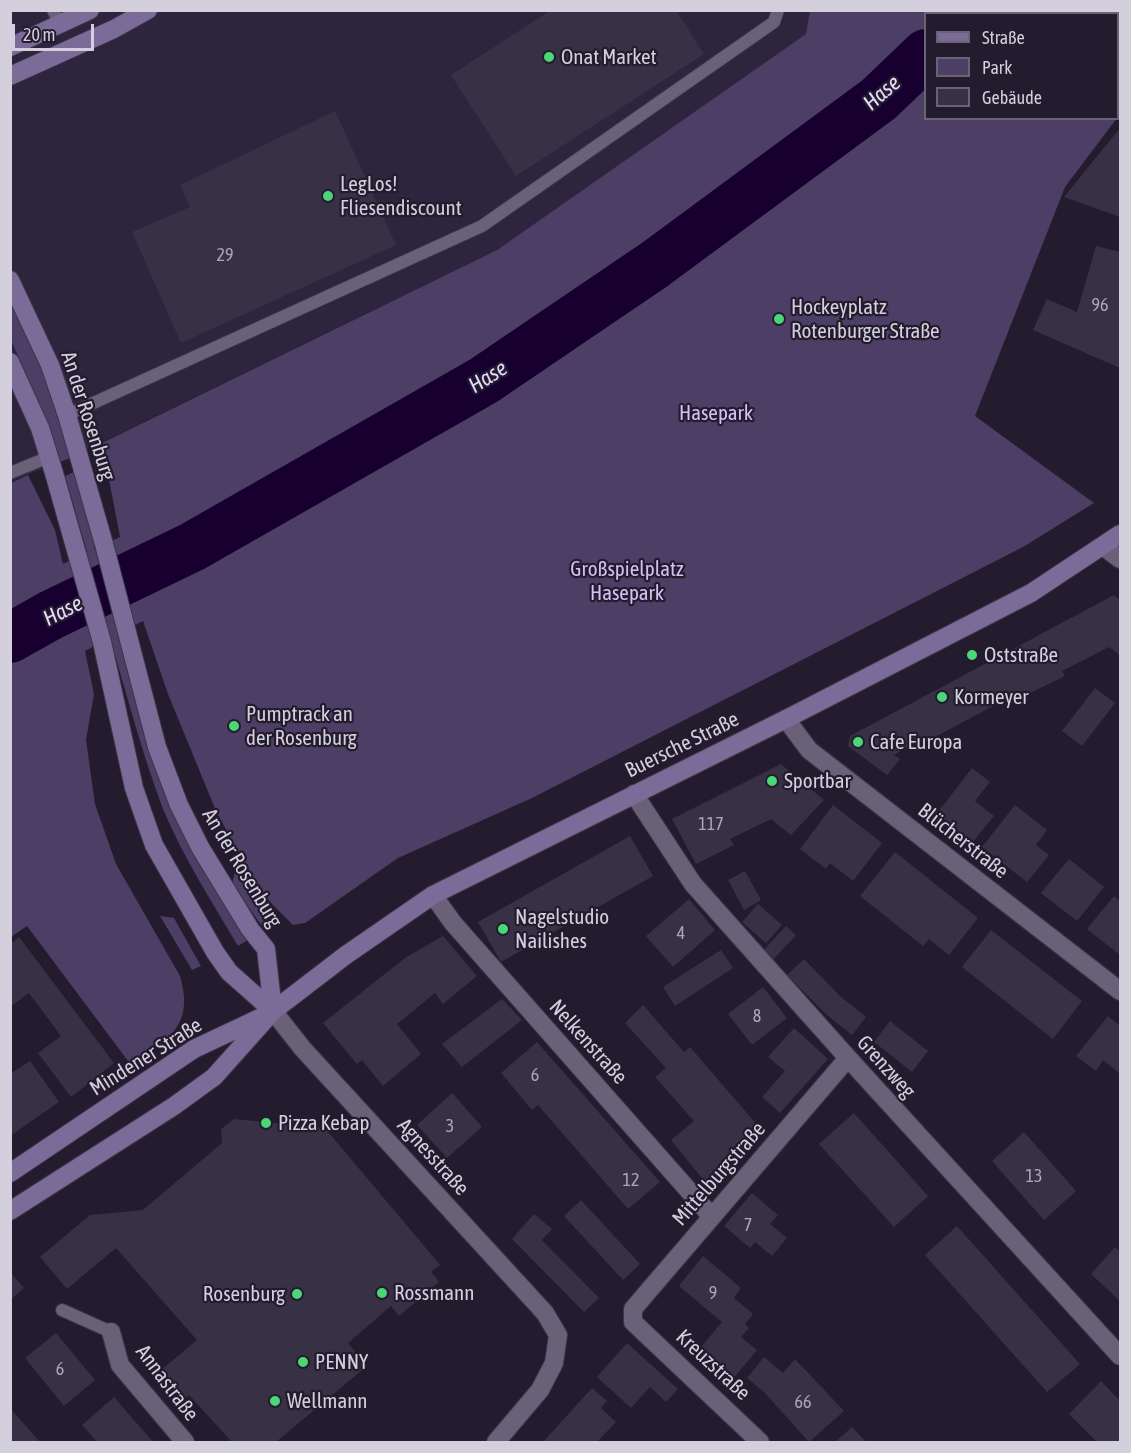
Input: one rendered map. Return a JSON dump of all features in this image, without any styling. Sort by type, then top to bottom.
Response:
[{"type":"street","points":[[10,47],[56,17],[90,10]]},
{"type":"street","points":[[10,76],[114,29],[148,10]]},
{"type":"street","name":"An der Rosenburg","points":[[10,280],[50,365],[67,415],[104,544],[157,747],[179,805],[200,847],[266,950],[273,1011]]},
{"type":"street","points":[[10,362],[40,428],[49,457],[102,642],[134,788],[154,845],[215,952],[230,972],[273,1011],[214,1077],[174,1106],[10,1211]]},
{"type":"street","name":"Buersche Straße","points":[[273,1011],[346,955],[433,895],[786,719],[1031,593],[1104,547],[1120,534]]},
{"type":"street","points":[[1104,547],[1120,559]]},
{"type":"street","name":"Blücherstraße","points":[[786,719],[809,750],[1120,991]]},
{"type":"street","name":"Grenzweg","points":[[634,794],[693,884],[1120,1356]]},
{"type":"street","name":"Nelkenstraße","points":[[433,895],[453,924],[712,1216]]},
{"type":"street","name":"Mindener Straße","points":[[10,1173],[194,1049],[273,1011]]},
{"type":"street","name":"Agnesstraße","points":[[273,1011],[303,1049],[545,1313],[558,1335],[554,1363],[540,1390],[496,1443]]},
{"type":"street","name":"Mittelburgstraße","points":[[633,1322],[633,1309],[848,1058]]},
{"type":"street","name":"Kreuzstraße","points":[[633,1322],[760,1443]]},
{"type":"street","name":"Annastraße","points":[[111,1332],[120,1365],[185,1443]]},
{"type":"lane","points":[[67,415],[482,226],[774,22],[778,10]]},
{"type":"lane","points":[[10,473],[49,457]]},
{"type":"lane","name":"Annastraße","points":[[62,1310],[111,1332]]},
{"type":"shaded area","points":[[11,11],[810,11],[807,34],[497,250],[70,458],[11,482]]},
{"type":"green space","name":"Hasepark","points":[[810,11],[1120,11],[1119,116],[1119,12],[924,12],[924,120],[1115,120],[1065,187],[975,416],[1094,503],[1023,547],[532,798],[398,858],[305,923],[293,925],[270,902],[245,865],[216,811],[168,694],[143,621],[119,633],[150,748],[248,940],[238,946],[189,862],[163,809],[141,746],[110,638],[85,651],[94,694],[86,740],[95,804],[116,864],[180,976],[184,993],[184,1008],[175,1030],[156,1048],[131,1065],[27,926],[11,937],[11,483],[28,475],[55,530],[63,564],[87,552],[65,476],[74,472],[95,547],[93,549],[120,537],[102,443],[497,250],[806,34]]},
{"type":"green space","points":[[10,302],[41,365],[60,418],[70,458],[60,462],[49,426],[11,340]]},
{"type":"green space","points":[[235,871],[260,909],[269,918],[265,930],[232,885]]},
{"type":"green space","points":[[160,916],[174,918],[201,966],[192,970]]},
{"type":"building","points":[[551,10],[676,10],[704,54],[516,176],[451,75]]},
{"type":"building","points":[[335,111],[396,245],[181,343],[132,232],[190,207],[180,185]]},
{"type":"building","points":[[1120,128],[1120,217],[1064,197]]},
{"type":"building","points":[[1096,246],[1120,252],[1120,368],[1033,330],[1047,299],[1077,312]]},
{"type":"building","points":[[1114,595],[1120,600],[1120,655],[1109,647],[1062,671],[1065,676],[1024,696],[1021,691],[922,744],[920,740],[894,755],[900,759],[887,775],[848,746],[850,736]]},
{"type":"building","points":[[1095,688],[1115,703],[1082,746],[1062,731]]},
{"type":"building","points":[[781,764],[824,800],[791,835],[771,819],[730,839],[734,845],[696,864],[672,819]]},
{"type":"building","points":[[972,768],[990,782],[975,801],[994,816],[971,844],[935,816]]},
{"type":"building","points":[[833,805],[882,843],[853,881],[830,863],[826,869],[800,849]]},
{"type":"building","points":[[1015,805],[1047,830],[1036,845],[1049,855],[1027,882],[982,847]]},
{"type":"building","points":[[630,836],[653,876],[501,962],[478,922]]},
{"type":"building","points":[[895,852],[978,918],[949,955],[929,939],[923,946],[860,896]]},
{"type":"building","points":[[1069,859],[1104,887],[1077,921],[1041,893]]},
{"type":"building","points":[[745,871],[761,900],[744,910],[728,880]]},
{"type":"building","points":[[1114,896],[1120,901],[1120,955],[1087,929]]},
{"type":"building","points":[[689,899],[715,930],[673,967],[646,936]]},
{"type":"building","points":[[758,904],[782,925],[766,943],[742,922]]},
{"type":"building","points":[[786,926],[796,935],[773,960],[763,951]]},
{"type":"building","points":[[991,930],[1082,1001],[1053,1039],[962,967]]},
{"type":"building","points":[[443,936],[477,976],[443,1004],[435,993],[397,1024],[421,1054],[383,1086],[362,1060],[357,1064],[323,1023],[405,958]]},
{"type":"building","points":[[19,937],[114,1063],[71,1097],[38,1053],[61,1036],[29,993],[10,1007],[10,944]]},
{"type":"building","points":[[721,950],[733,968],[675,1006],[663,987]]},
{"type":"building","points":[[804,959],[841,997],[866,1017],[852,1035],[827,1015],[787,975]]},
{"type":"building","points":[[763,987],[787,1018],[752,1045],[728,1014]]},
{"type":"building","points":[[502,999],[522,1020],[462,1067],[442,1044]]},
{"type":"building","points":[[643,1005],[684,1052],[690,1047],[764,1133],[705,1182],[671,1140],[694,1121],[655,1077],[666,1068],[625,1023]]},
{"type":"building","points":[[1108,1016],[1120,1026],[1120,1074],[1103,1060],[1096,1071],[1076,1056]]},
{"type":"building","points":[[890,1021],[928,1051],[912,1072],[874,1042]]},
{"type":"building","points":[[794,1028],[828,1059],[780,1113],[762,1097],[785,1071],[768,1057]]},
{"type":"building","points":[[537,1042],[660,1182],[628,1209],[538,1105],[532,1110],[501,1073]]},
{"type":"building","points":[[30,1061],[59,1102],[10,1136],[10,1074]]},
{"type":"building","points":[[452,1093],[482,1127],[447,1158],[417,1125]]},
{"type":"building","points":[[854,1113],[928,1196],[894,1227],[819,1144]]},
{"type":"building","points":[[234,1119],[325,1128],[440,1265],[431,1272],[439,1282],[399,1316],[391,1306],[348,1343],[367,1366],[276,1442],[232,1442],[189,1395],[184,1399],[160,1371],[197,1340],[116,1248],[67,1289],[40,1257],[90,1215],[143,1210],[222,1143],[221,1129]]},
{"type":"building","points":[[1024,1132],[1076,1191],[1044,1220],[992,1161]]},
{"type":"building","points":[[752,1193],[778,1215],[770,1224],[787,1238],[772,1256],[755,1242],[750,1248],[724,1226]]},
{"type":"building","points":[[581,1200],[640,1264],[623,1280],[564,1216]]},
{"type":"building","points":[[534,1214],[552,1229],[542,1240],[599,1298],[584,1312],[512,1239]]},
{"type":"building","points":[[957,1226],[1080,1364],[1047,1392],[925,1255]]},
{"type":"building","points":[[1115,1247],[1120,1252],[1120,1301],[1091,1274]]},
{"type":"building","points":[[703,1256],[741,1288],[734,1298],[753,1314],[745,1324],[749,1328],[741,1337],[757,1350],[733,1379],[698,1351],[722,1322],[679,1286]]},
{"type":"building","points":[[10,1272],[24,1288],[10,1300]]},
{"type":"building","points":[[56,1333],[95,1380],[64,1406],[25,1358]]},
{"type":"building","points":[[627,1343],[678,1389],[666,1402],[650,1387],[631,1408],[597,1377]]},
{"type":"building","points":[[764,1357],[783,1373],[795,1359],[844,1411],[809,1442],[764,1392],[747,1378]]},
{"type":"building","points":[[1101,1381],[1120,1401],[1120,1442],[1097,1442],[1069,1414]]},
{"type":"building","points":[[592,1388],[607,1401],[601,1408],[616,1422],[597,1442],[543,1442]]},
{"type":"building","points":[[114,1397],[153,1442],[97,1442],[82,1425]]},
{"type":"building","points":[[10,1408],[40,1442],[10,1442]]},
{"type":"building","points":[[852,1427],[866,1442],[835,1442]]},
{"type":"waterway","name":"Hase","points":[[10,638],[51,615],[192,547],[483,381],[654,265],[879,99],[924,56]]},
{"type":"place","name":"Onat Market","points":[[549,57]]},
{"type":"place","name":"LegLos! Fliesendiscount","points":[[328,196]]},
{"type":"place","name":"Hockeyplatz Rotenburger Straße","points":[[779,319]]},
{"type":"place","name":"Oststraße","points":[[972,655]]},
{"type":"place","name":"Kormeyer","points":[[942,697]]},
{"type":"place","name":"Pumptrack an der Rosenburg","points":[[234,726]]},
{"type":"place","name":"Cafe Europa","points":[[858,742]]},
{"type":"place","name":"Sportbar","points":[[772,781]]},
{"type":"place","name":"Nagelstudio Nailishes","points":[[503,929]]},
{"type":"place","name":"Pizza Kebap","points":[[266,1123]]},
{"type":"place","name":"Rossmann","points":[[382,1293]]},
{"type":"place","name":"Rosenburg","points":[[297,1294]]},
{"type":"place","name":"PENNY","points":[[303,1362]]},
{"type":"place","name":"Wellmann","points":[[275,1401]]},
{"type":"park label","name":"Großspielplatz Hasepark","points":[[627,581]]}]
